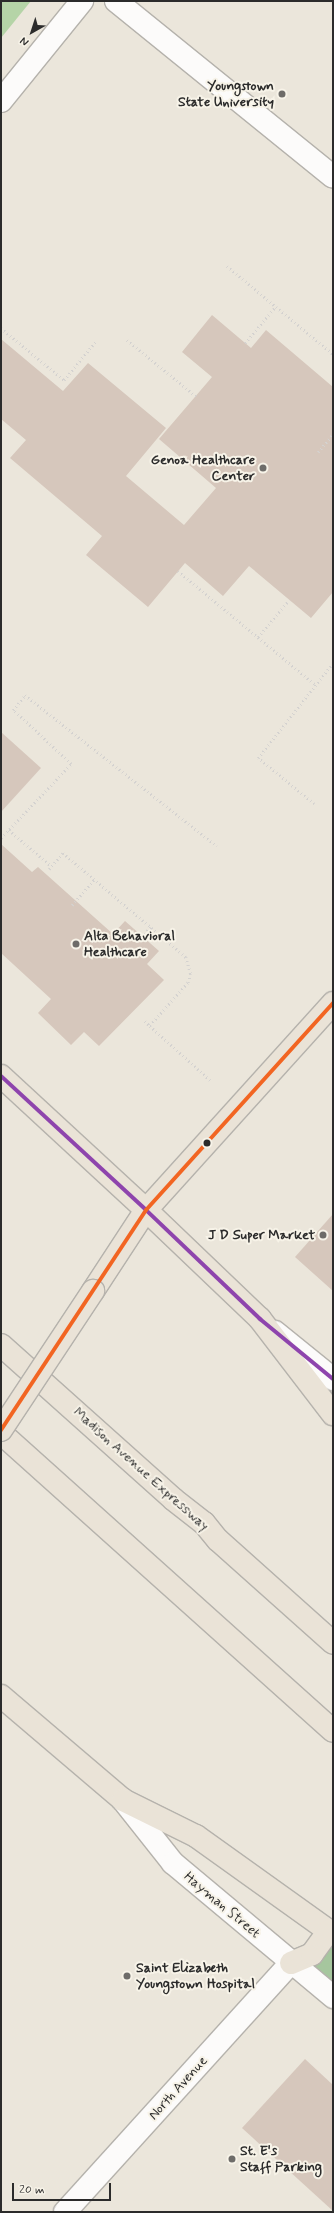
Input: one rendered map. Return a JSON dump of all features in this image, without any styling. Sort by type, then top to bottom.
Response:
[{"type":"main road","points":[[333,1003],[146,1210],[1,1432],[333,1731]]},
{"type":"main road","points":[[1,1076],[146,1210],[260,1319],[333,1414]]},
{"type":"main road","name":"Madison Avenue Expressway","points":[[1,1345],[173,1499],[204,1523],[218,1540],[333,1643]]},
{"type":"main road","points":[[1,1696],[124,1800],[196,1836],[331,1932],[312,1954],[290,1963]]},
{"type":"street","points":[[1,101],[82,1]]},
{"type":"street","points":[[116,1],[333,177]]},
{"type":"street","points":[[260,1319],[333,1379]]},
{"type":"street","name":"Hayman Street","points":[[124,1800],[173,1864],[333,1998]]},
{"type":"street","name":"North Avenue","points":[[65,2212],[290,1963]]},
{"type":"path","points":[[227,266],[333,354]]},
{"type":"path","points":[[245,343],[276,306]]},
{"type":"path","points":[[1,328],[64,380],[96,341]]},
{"type":"path","points":[[127,340],[196,396]]},
{"type":"path","points":[[318,452],[333,434]]},
{"type":"path","points":[[178,571],[316,685]]},
{"type":"path","points":[[258,637],[289,600]]},
{"type":"path","points":[[314,804],[258,758],[333,663]]},
{"type":"path","points":[[1,838],[71,764],[13,710],[25,695],[217,846]]},
{"type":"path","points":[[9,830],[51,866]]},
{"type":"path","points":[[49,870],[63,853],[186,957],[191,974],[188,983],[150,1026]]},
{"type":"path","points":[[72,905],[94,880]]},
{"type":"path","points":[[142,936],[150,927]]},
{"type":"path","points":[[145,1021],[210,1080]]},
{"type":"green space","points":[[1,1],[31,1],[1,38]]},
{"type":"green space","points":[[333,1934],[333,1997],[291,1963]]},
{"type":"building","name":"Genoa Healthcare Center","points":[[212,315],[251,348],[266,330],[333,387],[333,592],[311,618],[249,566],[223,596],[185,563],[148,607],[86,555],[102,536],[10,458],[26,440],[1,419],[1,339],[63,391],[88,363],[166,428],[126,476],[184,525],[216,488],[159,439],[212,377],[182,352]]},
{"type":"building","points":[[1,732],[41,768],[1,812]]},
{"type":"building","name":"Alta Behavioral Healthcare","points":[[1,844],[32,872],[38,867],[113,934],[125,921],[159,951],[147,964],[164,980],[99,1046],[84,1032],[71,1045],[38,1013],[51,999],[1,953]]},
{"type":"building","name":"J D Super Market","points":[[333,1214],[333,1291],[295,1257]]},
{"type":"building","points":[[305,2059],[333,2085],[333,2211],[242,2128]]},
{"type":"transit line","points":[[1,1430],[146,1210],[333,1003]]},
{"type":"transit line","points":[[1,1076],[146,1210],[260,1319],[333,1379]]},
{"type":"place","name":"Youngstown State University","points":[[282,94]]},
{"type":"place","name":"Genoa Healthcare Center","points":[[263,468]]},
{"type":"place","name":"Alta Behavioral Healthcare","points":[[76,944]]},
{"type":"place","name":"J D Super Market","points":[[323,1235]]},
{"type":"place","name":"Saint Elizabeth Youngstown Hospital","points":[[127,1976]]},
{"type":"place","name":"St. E's Staff Parking","points":[[232,2159]]}]
